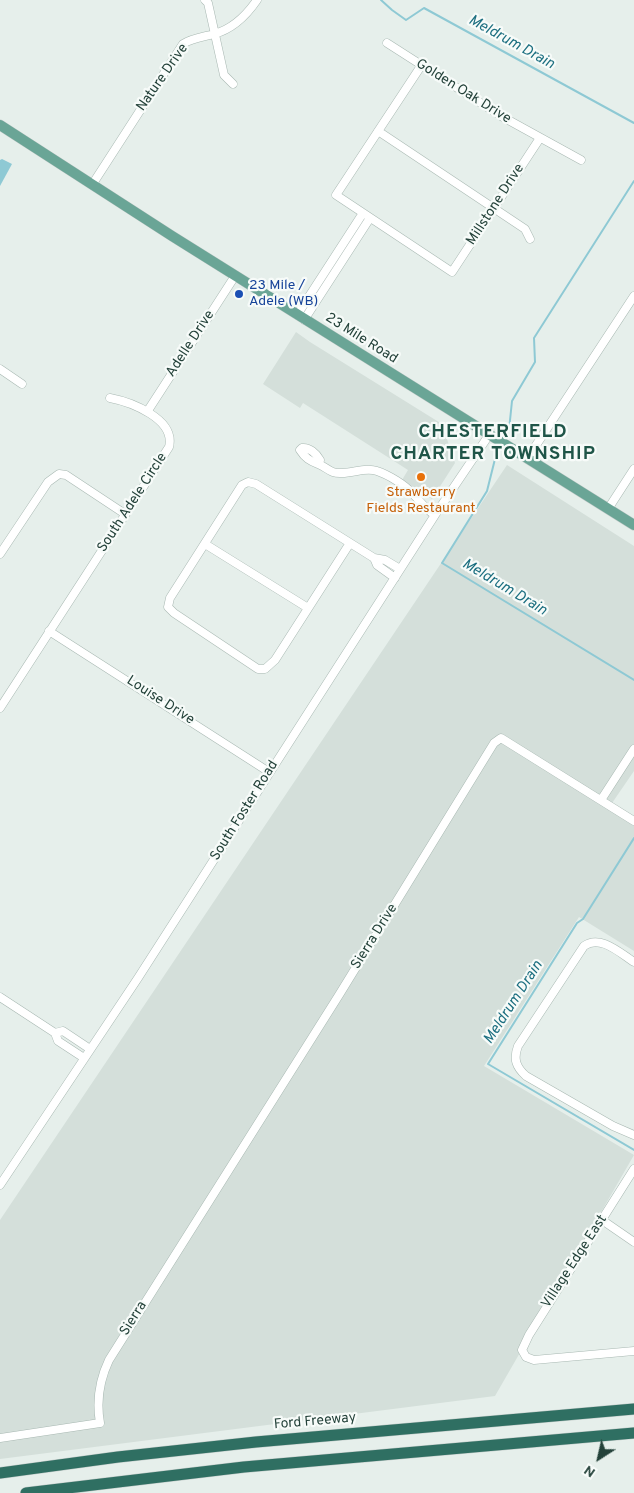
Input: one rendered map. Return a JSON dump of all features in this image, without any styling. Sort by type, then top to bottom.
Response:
[{"type":"highway","name":"Ford Freeway","points":[[0,1473],[118,1457],[256,1442],[634,1409]]},
{"type":"highway","points":[[26,1493],[244,1467],[634,1433]]},
{"type":"main road","name":"23 Mile Road","points":[[0,125],[301,318],[634,525]]},
{"type":"street","points":[[205,0],[208,3],[224,75],[233,84]]},
{"type":"street","name":"Nature Drive","points":[[92,185],[183,44],[188,40],[228,29],[244,18],[257,0]]},
{"type":"street","name":"Golden Oak Drive","points":[[387,43],[501,116],[582,160]]},
{"type":"street","points":[[301,318],[370,218],[336,195],[421,66]]},
{"type":"street","points":[[378,131],[495,207],[525,229],[530,239]]},
{"type":"street","name":"Millstone Drive","points":[[370,218],[452,272],[540,138]]},
{"type":"street","points":[[301,318],[363,213]]},
{"type":"street","name":"Adelle Drive","points":[[146,412],[235,276]]},
{"type":"street","points":[[527,459],[634,296]]},
{"type":"street","points":[[0,369],[22,384]]},
{"type":"street","name":"South Adele Circle","points":[[0,708],[169,447],[171,441],[168,432],[161,422],[127,402],[110,398]]},
{"type":"street","name":"South Foster Road","points":[[0,1185],[138,978],[394,578],[489,435]]},
{"type":"street","points":[[300,450],[311,462],[319,464],[328,471],[337,473],[366,470],[377,471],[411,491],[424,508],[435,516]]},
{"type":"street","points":[[608,509],[634,469]]},
{"type":"street","points":[[0,554],[48,482],[59,474],[66,475],[125,514]]},
{"type":"street","points":[[350,543],[275,660],[264,670],[258,669],[174,613],[168,607],[170,598],[242,485],[248,482],[256,484],[374,558],[385,560],[400,569]]},
{"type":"street","points":[[205,544],[308,608]]},
{"type":"street","points":[[374,558],[377,565],[394,578]]},
{"type":"street","name":"Louise Drive","points":[[50,631],[269,772]]},
{"type":"street","name":"Sierra Drive","points":[[249,1137],[494,744],[502,738],[601,800]]},
{"type":"street","points":[[634,749],[601,800],[634,821]]},
{"type":"street","points":[[634,962],[601,942],[590,943],[584,946],[518,1046],[516,1052],[516,1061],[519,1069],[526,1076],[613,1126],[634,1135]]},
{"type":"street","points":[[0,997],[55,1034],[58,1041],[84,1058]]},
{"type":"street","points":[[55,1034],[63,1031],[90,1049]]},
{"type":"street","name":"Sierra","points":[[0,1438],[100,1423],[98,1394],[102,1375],[109,1360],[249,1137]]},
{"type":"street","name":"Village Edge East","points":[[634,1169],[524,1343],[522,1350],[526,1357],[534,1360],[634,1351]]},
{"type":"street","points":[[602,1220],[634,1242]]},
{"type":"shaded area","points":[[296,332],[442,424],[455,463],[432,499],[402,480],[408,470],[303,403],[300,408],[263,384]]},
{"type":"shaded area","points":[[507,465],[634,546],[634,771],[610,806],[634,821],[634,951],[579,917],[484,1066],[634,1155],[495,1396],[0,1459],[0,1220]]},
{"type":"water","points":[[2,159],[12,164],[0,186],[0,160]]},
{"type":"waterway","name":"Meldrum Drain","points":[[381,0],[406,20],[424,8],[634,123]]},
{"type":"waterway","name":"Meldrum Drain","points":[[509,430],[512,401],[535,362],[534,338],[634,181]]},
{"type":"waterway","name":"Meldrum Drain","points":[[496,455],[487,491],[442,563],[634,680]]},
{"type":"waterway","name":"Meldrum Drain","points":[[634,838],[583,919],[577,923],[488,1064],[634,1150]]},
{"type":"place","name":"23 Mile / Adele (WB)","points":[[239,294]]},
{"type":"place","name":"Strawberry Fields Restaurant","points":[[421,477]]},
{"type":"district","name":"CHESTERFIELD CHARTER TOWNSHIP","points":[[493,444]]}]
